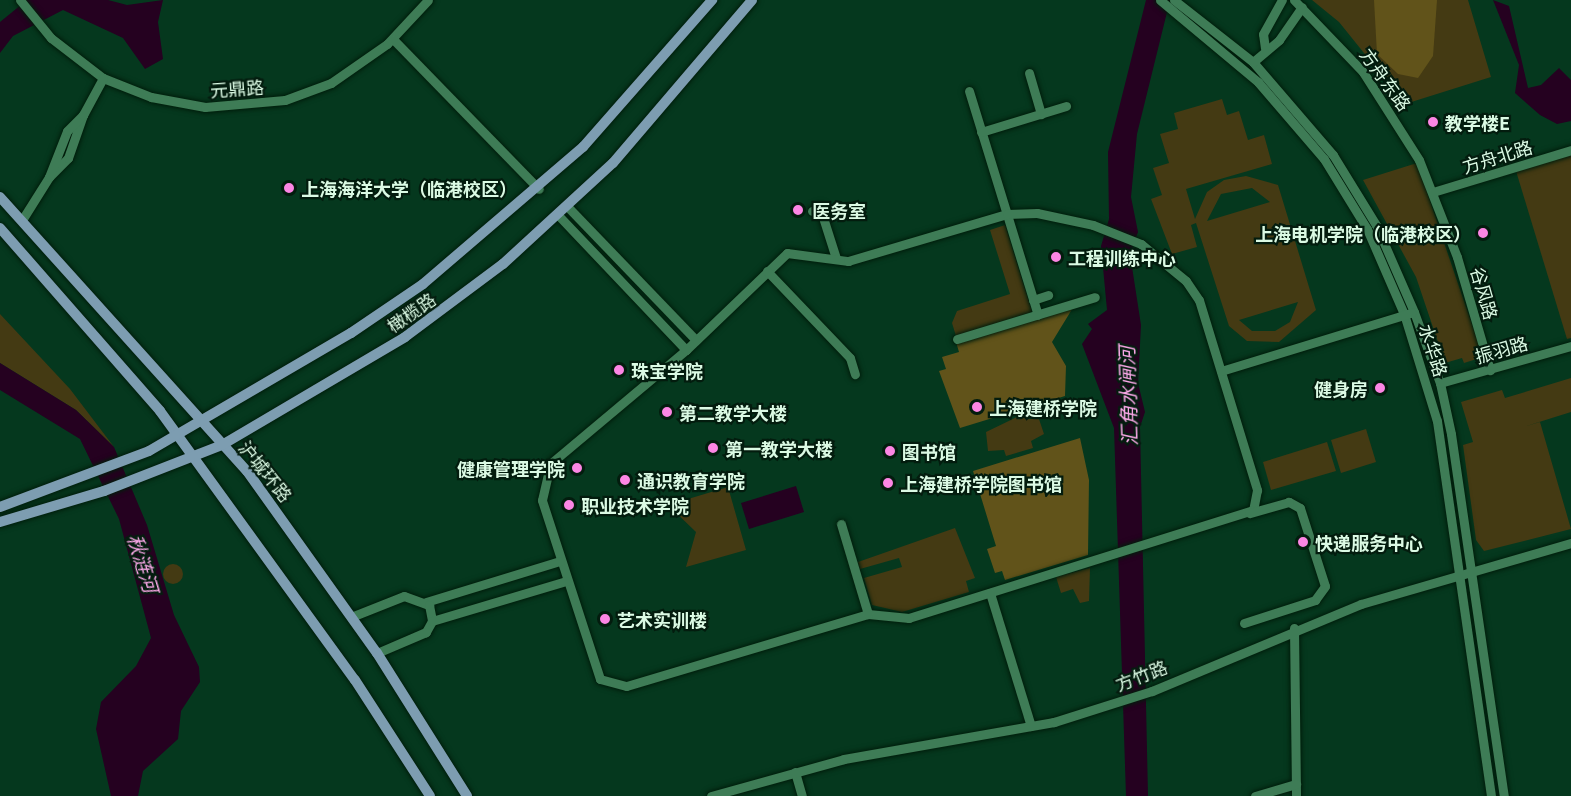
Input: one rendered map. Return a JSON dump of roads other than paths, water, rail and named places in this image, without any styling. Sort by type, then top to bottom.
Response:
[{"type":"main road","name":"橄榄路","points":[[0,507],[96,473],[177,434],[385,311],[539,189],[630,98],[712,0]]},
{"type":"main road","name":"橄榄路","points":[[0,522],[104,491],[222,444],[405,337],[567,206],[659,115],[752,0]]},
{"type":"main road","name":"沪城环路","points":[[0,197],[222,444],[377,653],[467,796]]},
{"type":"main road","points":[[0,228],[193,455],[348,670],[430,796]]},
{"type":"street","name":"元鼎路","points":[[21,1],[38,24],[103,78],[182,105],[248,106],[331,83],[393,39],[428,0]]},
{"type":"street","name":"水华路","points":[[1160,0],[1173,3],[1253,62],[1345,173],[1440,383],[1472,573],[1504,796]]},
{"type":"street","points":[[1265,48],[1263,33],[1282,0]]},
{"type":"street","name":"方舟东路","points":[[1294,0],[1385,102],[1433,192]]},
{"type":"street","name":"水华路","points":[[1173,3],[1258,82],[1324,159],[1367,229],[1409,313],[1437,421],[1491,796]]},
{"type":"street","points":[[1253,62],[1265,48],[1279,40],[1302,7]]},
{"type":"street","points":[[393,39],[539,189]]},
{"type":"street","points":[[1029,74],[1041,114]]},
{"type":"street","points":[[49,177],[55,152],[82,115],[103,78]]},
{"type":"street","points":[[969,91],[1038,315]]},
{"type":"street","points":[[981,132],[1066,106]]},
{"type":"street","points":[[22,220],[49,177],[68,158],[82,115]]},
{"type":"street","name":"方舟北路","points":[[1433,192],[1571,150]]},
{"type":"street","name":"谷风路","points":[[1433,192],[1490,370]]},
{"type":"street","points":[[567,206],[696,340]]},
{"type":"street","points":[[812,211],[820,208],[836,258]]},
{"type":"street","points":[[558,214],[686,350]]},
{"type":"street","points":[[1244,623],[1315,600],[1325,586],[1300,508],[1289,502],[904,619],[868,614],[613,687],[596,674],[542,500],[550,464],[686,350],[767,272],[794,252],[848,261],[1007,214],[1064,217],[1101,228],[1141,244],[1162,256],[1193,290],[1221,371],[1258,496],[1250,513]]},
{"type":"street","points":[[767,272],[850,358],[855,374]]},
{"type":"street","points":[[1033,300],[1048,295]]},
{"type":"street","points":[[957,339],[1095,297]]},
{"type":"street","points":[[652,313],[662,304]]},
{"type":"street","points":[[1221,371],[1409,313]]},
{"type":"street","name":"振羽路","points":[[1440,383],[1571,346]]},
{"type":"street","points":[[841,524],[868,614]]},
{"type":"street","name":"方竹路","points":[[711,796],[795,772],[1031,726],[1119,702],[1152,691],[1294,628],[1571,543]]},
{"type":"street","points":[[351,617],[404,596],[426,602],[560,561]]},
{"type":"street","points":[[377,653],[420,636],[432,621],[566,581]]},
{"type":"street","points":[[990,593],[1031,726]]},
{"type":"street","points":[[426,602],[432,621]]},
{"type":"street","points":[[1294,628],[1296,796]]},
{"type":"street","points":[[795,772],[802,796]]},
{"type":"street","points":[[1255,796],[1296,784]]},
{"type":"water","points":[[27,0],[108,0],[127,5],[163,0],[158,22],[163,59],[145,69],[123,38],[63,10],[13,36],[0,53],[0,22]]},
{"type":"water","name":"汇角水闸河","points":[[1146,0],[1170,0],[1137,134],[1131,197],[1138,232],[1130,254],[1141,325],[1138,383],[1145,412],[1140,427],[1148,796],[1126,796],[1114,428],[1082,344],[1092,329],[1088,324],[1107,310],[1101,246],[1109,219],[1108,152]]},
{"type":"water","points":[[1493,0],[1509,6],[1528,88],[1541,85],[1559,68],[1571,80],[1571,121],[1557,124],[1540,115],[1515,93],[1519,65]]},
{"type":"water","name":"秋涟河","points":[[0,363],[76,410],[114,447],[147,525],[174,615],[199,667],[200,682],[181,711],[178,739],[143,771],[138,796],[111,796],[96,729],[101,702],[136,666],[151,638],[119,519],[80,439],[0,390]]},
{"type":"water","points":[[796,486],[804,512],[749,529],[741,503]]},
{"type":"place","name":"教学楼E","points":[[1433,122]]},
{"type":"place","name":"上海海洋大学（临港校区）","points":[[289,188]]},
{"type":"place","name":"医务室","points":[[798,210]]},
{"type":"place","name":"上海电机学院（临港校区）","points":[[1483,233]]},
{"type":"place","name":"工程训练中心","points":[[1056,257]]},
{"type":"place","name":"珠宝学院","points":[[619,370]]},
{"type":"place","name":"健身房","points":[[1380,388]]},
{"type":"place","name":"上海建桥学院","points":[[977,407]]},
{"type":"place","name":"第二教学大楼","points":[[667,412]]},
{"type":"place","name":"第一教学大楼","points":[[713,448]]},
{"type":"place","name":"图书馆","points":[[890,451]]},
{"type":"place","name":"健康管理学院","points":[[577,468]]},
{"type":"place","name":"通识教育学院","points":[[625,480]]},
{"type":"place","name":"上海建桥学院图书馆","points":[[888,483]]},
{"type":"place","name":"职业技术学院","points":[[569,505]]},
{"type":"place","name":"快递服务中心","points":[[1303,542]]},
{"type":"place","name":"艺术实训楼","points":[[605,619]]}]
